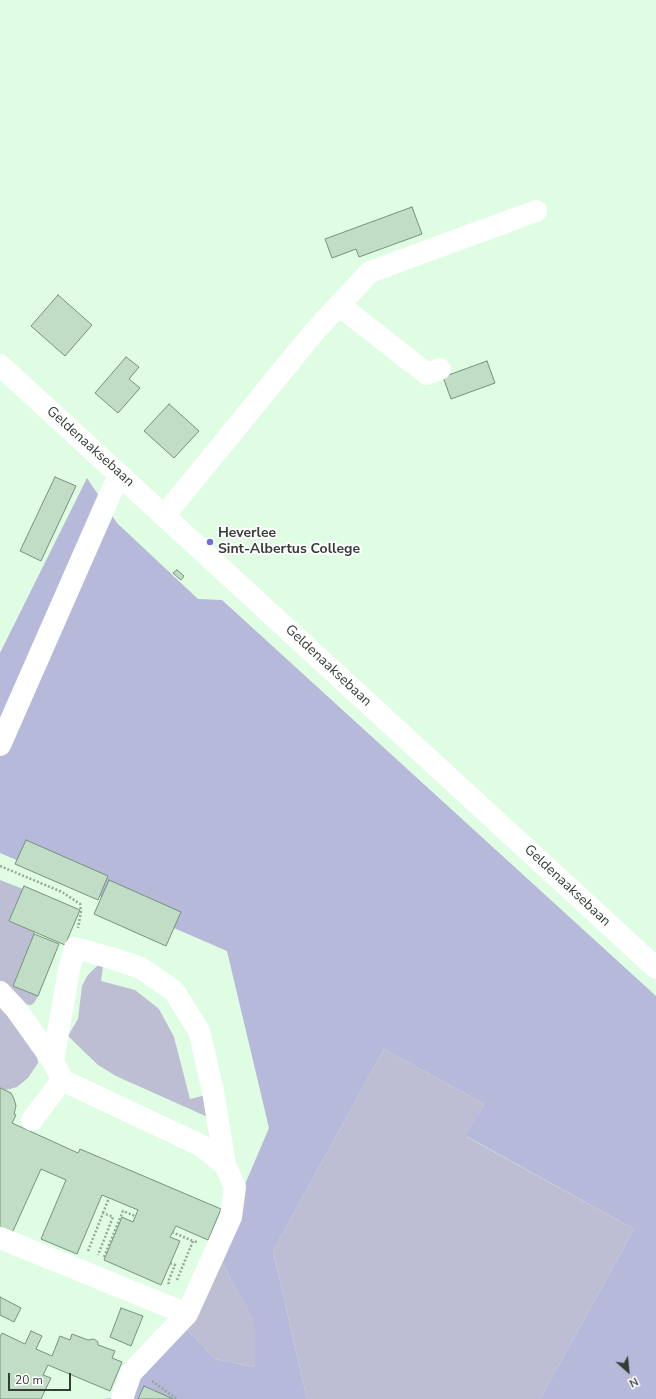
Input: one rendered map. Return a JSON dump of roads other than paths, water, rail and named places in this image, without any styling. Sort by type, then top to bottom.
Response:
[{"type":"street","points":[[164,516],[314,332],[370,272],[536,211]]},
{"type":"street","points":[[339,305],[427,374],[440,369]]},
{"type":"street","name":"Geldenaaksebaan","points":[[0,365],[656,968]]},
{"type":"street","points":[[0,745],[120,475]]},
{"type":"street","points":[[53,1061],[69,970],[75,948],[141,968],[174,991],[199,1031],[212,1090],[225,1165],[235,1188],[231,1218],[187,1314],[131,1373],[122,1399]]},
{"type":"street","points":[[0,992],[16,1009],[53,1061],[62,1080],[202,1146],[225,1165]]},
{"type":"street","points":[[32,1120],[62,1080]]},
{"type":"street","points":[[0,1238],[187,1314]]},
{"type":"place","name":"Heverlee Sint-Albertus College","points":[[210,542]]}]
